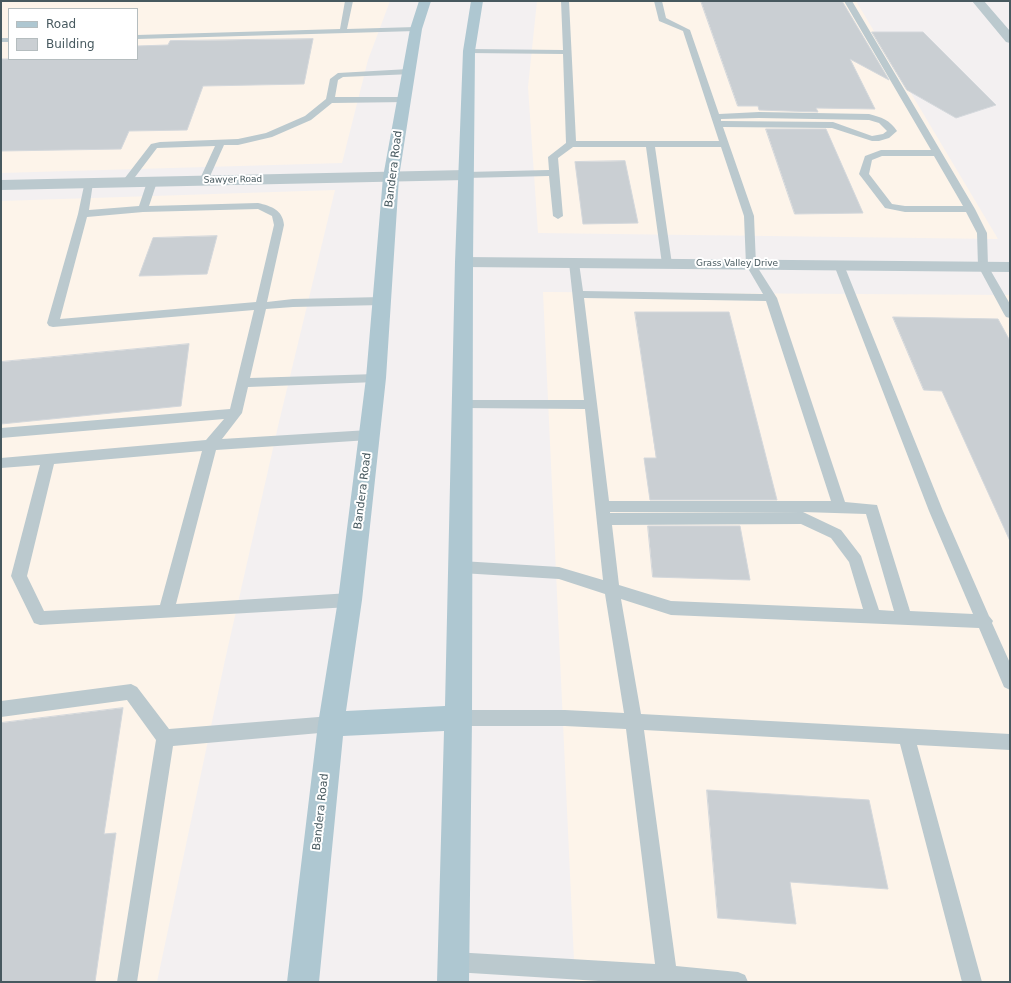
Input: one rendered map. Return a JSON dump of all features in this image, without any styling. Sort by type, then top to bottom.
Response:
[{"type":"main road","name":"Bandera Road","points":[[303,982],[331,724],[350,600],[376,378],[391,177],[416,29],[425,1]]},
{"type":"main road","points":[[454,972],[466,175],[470,51],[477,1]]},
{"type":"main road","points":[[331,724],[459,718]]},
{"type":"street","points":[[978,1],[1010,39]]},
{"type":"street","name":"Sawyer Road","points":[[1,185],[466,175]]},
{"type":"street","name":"Grass Valley Drive","points":[[464,262],[1010,266]]},
{"type":"lane","points":[[343,31],[350,1]]},
{"type":"lane","points":[[565,1],[571,144]]},
{"type":"lane","points":[[658,1],[662,19],[686,30],[749,216],[751,264],[772,298],[840,507]]},
{"type":"lane","points":[[848,1],[970,209],[982,233],[983,266],[1010,314]]},
{"type":"lane","points":[[138,37],[416,29]]},
{"type":"lane","points":[[470,51],[566,52]]},
{"type":"lane","points":[[330,100],[334,79],[341,75],[409,72]]},
{"type":"lane","points":[[126,182],[154,146],[238,142],[269,135],[308,118],[330,100],[404,100]]},
{"type":"lane","points":[[759,115],[869,117],[881,120],[890,125],[892,131],[889,135],[881,138],[870,138],[859,136],[843,127],[833,125],[716,120],[759,115]]},
{"type":"lane","points":[[204,181],[221,142]]},
{"type":"lane","points":[[558,216],[553,157],[571,144],[725,144]]},
{"type":"lane","points":[[650,144],[667,264]]},
{"type":"lane","points":[[936,153],[881,153],[868,158],[864,174],[889,206],[905,209],[970,209]]},
{"type":"lane","points":[[466,175],[554,173]]},
{"type":"lane","points":[[143,209],[152,182]]},
{"type":"lane","points":[[88,183],[83,214],[53,323],[293,303],[382,301]]},
{"type":"lane","points":[[83,214],[143,209],[245,205],[258,206],[268,209],[276,214],[279,219],[279,225],[236,413],[210,445],[166,611]]},
{"type":"lane","points":[[574,263],[579,294],[590,405],[612,589],[634,722],[668,979]]},
{"type":"lane","points":[[839,265],[936,511],[985,621],[1010,682]]},
{"type":"lane","points":[[579,294],[687,295],[772,298]]},
{"type":"lane","points":[[243,383],[376,378]]},
{"type":"lane","points":[[463,404],[590,405]]},
{"type":"lane","points":[[1,434],[236,413]]},
{"type":"lane","points":[[1,463],[210,445],[369,435]]},
{"type":"lane","points":[[48,459],[19,576],[40,618],[350,600]]},
{"type":"lane","points":[[603,512],[840,507],[872,509],[904,617]]},
{"type":"lane","points":[[603,512],[804,518],[836,534],[856,560],[874,616]]},
{"type":"lane","points":[[461,567],[559,573],[671,608],[985,621]]},
{"type":"lane","points":[[1,709],[131,692],[165,738],[127,982]]},
{"type":"lane","points":[[459,718],[565,718],[1010,742]]},
{"type":"lane","points":[[165,738],[331,724]]},
{"type":"lane","points":[[906,736],[972,982]]},
{"type":"lane","points":[[454,972],[738,982]]},
{"type":"shaded area","points":[[1,1],[390,1],[368,60],[342,163],[1,173]]},
{"type":"shaded area","points":[[537,1],[856,1],[998,239],[538,233],[528,87]]},
{"type":"shaded area","points":[[335,190],[279,422],[225,660],[157,982],[1,982],[1,201]]},
{"type":"shaded area","points":[[543,292],[1010,295],[1010,982],[575,982]]},
{"type":"building","points":[[701,1],[842,1],[889,80],[850,59],[875,109],[816,108],[818,112],[759,110],[758,106],[738,106]]},
{"type":"building","points":[[872,32],[923,32],[996,105],[956,118],[907,90]]},
{"type":"building","points":[[313,39],[304,84],[203,86],[187,130],[129,131],[121,149],[1,151],[1,59],[138,60],[138,46],[168,45],[170,41]]},
{"type":"building","points":[[766,129],[826,129],[863,213],[795,214]]},
{"type":"building","points":[[625,161],[638,223],[583,224],[575,162]]},
{"type":"building","points":[[217,236],[207,274],[139,276],[153,238]]},
{"type":"building","points":[[635,312],[729,312],[777,500],[650,500],[644,458],[656,458]]},
{"type":"building","points":[[893,317],[998,319],[1010,341],[1010,541],[942,391],[924,390]]},
{"type":"building","points":[[189,344],[181,406],[1,424],[1,362]]},
{"type":"building","points":[[648,526],[740,526],[750,580],[653,577]]},
{"type":"building","points":[[123,708],[104,834],[116,833],[95,982],[1,982],[1,723]]},
{"type":"building","points":[[707,790],[869,800],[888,889],[790,882],[796,924],[718,918]]}]
